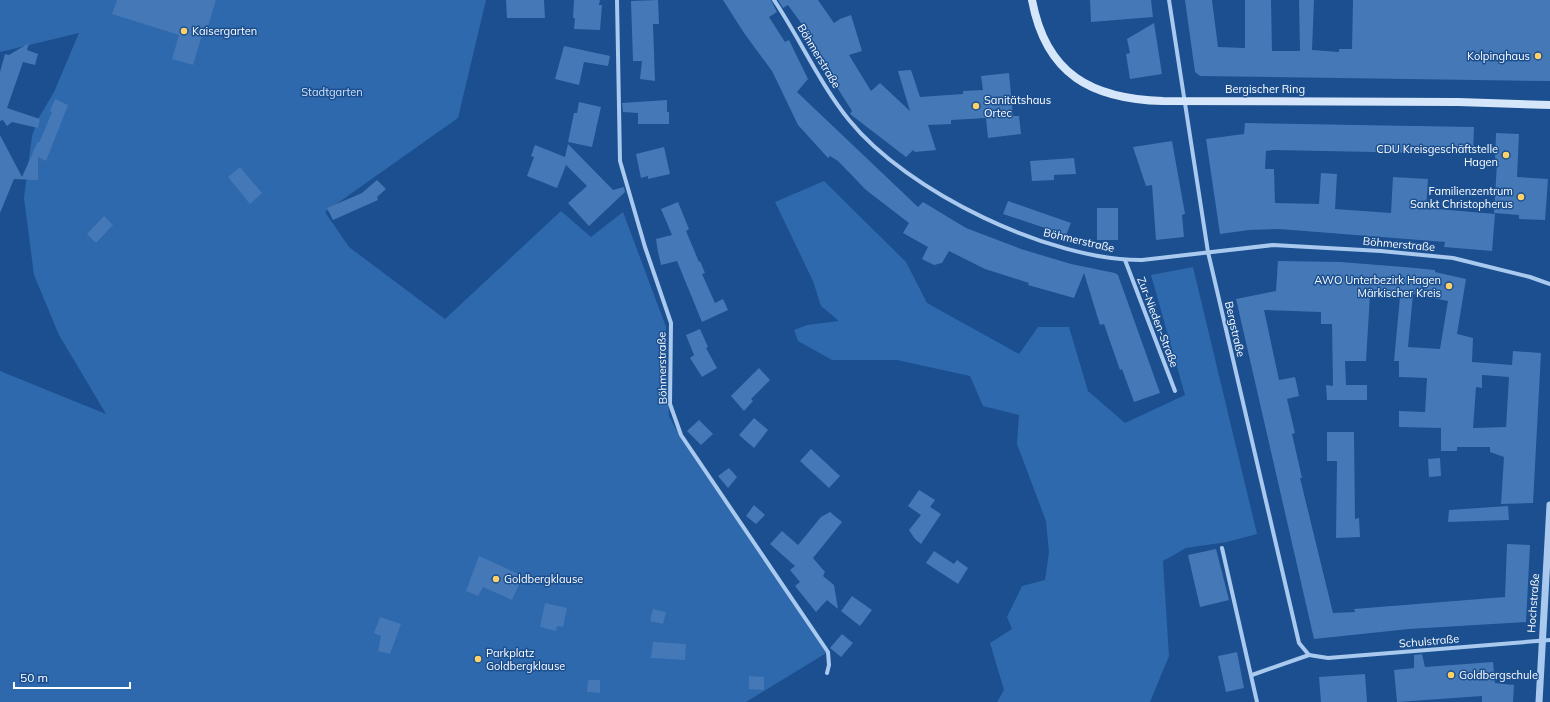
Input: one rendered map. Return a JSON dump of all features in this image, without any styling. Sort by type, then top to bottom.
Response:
[{"type":"main road","name":"Bergischer Ring","points":[[1032,0],[1043,37],[1054,54],[1075,77],[1088,86],[1112,95],[1132,99],[1185,101],[1452,101],[1550,105]]},
{"type":"street","name":"Böhmerstraße","points":[[617,0],[620,161],[645,247],[671,323],[669,381],[670,404],[674,417],[680,435],[828,652],[830,665],[827,673]]},
{"type":"street","name":"Böhmerstraße","points":[[774,0],[837,103],[866,139],[900,167],[942,196],[994,223],[1043,242],[1085,253],[1125,260],[1142,260],[1273,245],[1381,251],[1453,258],[1530,276],[1550,284]]},
{"type":"street","name":"Bergstraße","points":[[1169,0],[1208,252],[1300,643],[1309,655]]},
{"type":"street","name":"Zur-Nieden-Straße","points":[[1125,260],[1175,391]]},
{"type":"street","name":"Hochstraße","points":[[1539,702],[1550,505]]},
{"type":"street","points":[[1222,548],[1257,702]]},
{"type":"street","name":"Schulstraße","points":[[1309,655],[1328,658],[1550,640]]},
{"type":"street","points":[[1252,675],[1309,655]]},
{"type":"green space","name":"Stadtgarten","points":[[0,0],[486,0],[458,118],[325,212],[349,247],[445,319],[561,211],[591,237],[623,212],[666,327],[669,416],[679,435],[828,652],[746,702],[0,702],[0,371],[106,414],[59,335],[34,275],[24,198],[32,136],[38,119],[54,92],[79,33],[0,52]]},
{"type":"green space","points":[[824,181],[906,262],[927,303],[1019,354],[1038,327],[1069,327],[1088,391],[1125,423],[1185,395],[1151,275],[1193,267],[1257,534],[1227,542],[1186,548],[1163,561],[1169,656],[1150,702],[997,702],[1004,690],[990,643],[1012,629],[1007,617],[1022,586],[1045,580],[1049,552],[1046,521],[1017,444],[1019,415],[983,406],[970,376],[897,360],[832,360],[798,341],[794,330],[807,325],[839,321],[821,306],[813,281],[775,202]]},
{"type":"building","name":"Kaisergarten","points":[[117,0],[216,0],[208,26],[205,25],[193,65],[172,59],[179,35],[112,14]]},
{"type":"building","points":[[506,0],[544,0],[545,18],[507,18]]},
{"type":"building","points":[[574,0],[600,0],[599,5],[602,5],[600,30],[574,29]]},
{"type":"building","points":[[658,0],[659,24],[653,24],[655,81],[640,79],[642,61],[633,61],[631,1]]},
{"type":"building","points":[[723,0],[771,0],[777,12],[769,17],[785,42],[789,40],[808,79],[797,92],[918,207],[923,202],[966,228],[1021,249],[1071,264],[1115,273],[1118,275],[1160,393],[1134,402],[1122,369],[1120,370],[1104,324],[1100,325],[1084,273],[1074,298],[1028,285],[1029,283],[985,269],[949,251],[942,263],[934,265],[922,259],[928,247],[903,233],[909,223],[866,190],[838,161],[830,156],[828,158],[798,125],[772,71],[744,33]]},
{"type":"building","points":[[778,0],[818,0],[834,23],[851,15],[862,51],[849,55],[871,91],[880,83],[910,111],[898,71],[911,70],[920,97],[963,94],[963,91],[983,90],[981,76],[1009,73],[1013,116],[1019,116],[1021,134],[988,138],[986,118],[951,120],[951,124],[928,125],[936,150],[915,152],[913,150],[906,157],[850,114],[852,111],[802,32],[806,30],[788,5],[783,8]]},
{"type":"building","points":[[1090,0],[1151,0],[1153,17],[1091,22]]},
{"type":"building","points":[[1185,0],[1212,0],[1218,47],[1245,48],[1245,0],[1271,0],[1272,51],[1300,51],[1299,0],[1314,0],[1312,50],[1339,52],[1339,49],[1352,49],[1353,0],[1550,0],[1550,81],[1200,76],[1195,72]]},
{"type":"building","points":[[1154,23],[1162,74],[1130,79],[1126,54],[1130,53],[1127,39]]},
{"type":"building","points":[[29,43],[27,50],[38,54],[35,65],[23,62],[7,108],[40,119],[38,128],[12,122],[7,126],[3,120],[0,121],[0,72],[5,54],[9,55]]},
{"type":"building","points":[[564,46],[610,56],[608,66],[584,62],[579,85],[555,79]]},
{"type":"building","points":[[55,99],[68,105],[46,161],[38,157],[38,180],[14,179],[0,213],[0,135],[22,177],[38,141],[39,143],[52,112],[50,111]]},
{"type":"building","points":[[667,100],[669,124],[638,124],[638,113],[623,112],[622,103]]},
{"type":"building","points":[[579,102],[601,107],[592,147],[568,142],[574,113],[577,113]]},
{"type":"building","points":[[1245,123],[1474,127],[1473,154],[1274,150],[1266,151],[1265,169],[1274,169],[1275,203],[1319,204],[1321,173],[1337,174],[1335,209],[1391,213],[1393,177],[1428,179],[1426,208],[1495,214],[1492,251],[1444,247],[1445,242],[1279,229],[1249,230],[1220,234],[1206,139],[1244,134]]},
{"type":"building","name":"Familienzentrum Sankt Christopherus","points":[[1496,133],[1519,134],[1517,177],[1548,179],[1545,220],[1519,219],[1519,215],[1494,213],[1497,163],[1495,162]]},
{"type":"building","points":[[1172,141],[1185,214],[1182,215],[1184,237],[1156,240],[1152,185],[1146,186],[1133,147]]},
{"type":"building","points":[[568,144],[613,190],[624,187],[625,192],[589,226],[568,203],[587,186],[566,165],[557,188],[527,176],[534,157],[531,156],[535,145],[565,157]]},
{"type":"building","points":[[664,147],[670,174],[648,179],[648,176],[641,178],[636,154]]},
{"type":"building","points":[[1074,158],[1076,174],[1054,175],[1054,180],[1032,181],[1030,161]]},
{"type":"building","points":[[240,167],[262,193],[250,204],[228,177]]},
{"type":"building","points":[[377,180],[386,189],[377,197],[378,200],[333,220],[327,208],[362,193]]},
{"type":"building","points":[[1008,201],[1071,223],[1066,235],[1003,214]]},
{"type":"building","points":[[678,202],[689,229],[686,231],[705,273],[702,274],[715,303],[723,299],[728,310],[702,322],[677,261],[661,265],[658,252],[656,239],[672,235],[661,209]]},
{"type":"building","points":[[1097,208],[1118,208],[1118,240],[1097,240]]},
{"type":"building","points":[[104,216],[113,225],[96,243],[87,234]]},
{"type":"building","points":[[1278,261],[1340,262],[1435,270],[1435,272],[1466,279],[1457,334],[1473,338],[1472,362],[1512,365],[1513,351],[1541,353],[1533,503],[1501,504],[1504,457],[1490,452],[1490,447],[1457,447],[1457,451],[1441,451],[1441,428],[1399,427],[1399,411],[1425,412],[1427,378],[1399,377],[1399,361],[1394,361],[1400,297],[1370,295],[1366,361],[1345,361],[1346,385],[1367,385],[1367,400],[1327,400],[1326,385],[1333,386],[1332,324],[1321,324],[1321,312],[1264,310],[1279,380],[1295,377],[1299,396],[1287,399],[1295,433],[1292,434],[1302,478],[1300,478],[1333,613],[1355,612],[1354,609],[1505,597],[1507,544],[1530,545],[1526,622],[1409,629],[1314,639],[1236,299],[1276,291]],"holes":[[[1413,294],[1448,301],[1440,349],[1408,347]],[[1482,375],[1509,377],[1506,427],[1473,428],[1476,387],[1482,388]]]},
{"type":"building","points":[[700,329],[708,347],[706,348],[717,368],[702,377],[690,358],[694,355],[686,335]]},
{"type":"building","points":[[759,368],[770,380],[751,399],[753,401],[744,411],[731,396]]},
{"type":"building","points":[[754,418],[768,430],[754,448],[739,435]]},
{"type":"building","points":[[699,420],[713,434],[701,445],[687,431]]},
{"type":"building","points":[[1327,432],[1354,432],[1355,519],[1359,518],[1360,537],[1336,538],[1337,461],[1327,461]]},
{"type":"building","points":[[811,449],[840,476],[829,488],[800,461]]},
{"type":"building","points":[[1440,458],[1441,476],[1429,477],[1428,459]]},
{"type":"building","points":[[729,468],[737,477],[728,488],[718,476]]},
{"type":"building","points":[[919,490],[935,500],[930,507],[941,514],[921,544],[915,539],[909,530],[921,515],[908,506]]},
{"type":"building","points":[[754,505],[765,515],[756,524],[746,516]]},
{"type":"building","points":[[1508,506],[1509,520],[1448,522],[1449,510]]},
{"type":"building","points":[[830,512],[842,522],[813,558],[825,572],[823,576],[834,585],[838,609],[827,600],[816,612],[795,586],[800,582],[790,570],[795,566],[770,544],[782,531],[798,545],[821,517]]},
{"type":"building","points":[[1216,549],[1229,600],[1200,607],[1188,555]]},
{"type":"building","points":[[934,551],[954,564],[957,560],[968,568],[958,584],[926,563]]},
{"type":"building","name":"Goldbergklause","points":[[479,556],[523,576],[512,600],[483,587],[478,596],[466,591]]},
{"type":"building","points":[[852,596],[872,610],[860,626],[841,611]]},
{"type":"building","points":[[545,603],[567,608],[563,627],[557,626],[556,631],[540,627]]},
{"type":"building","points":[[653,609],[666,612],[663,624],[650,621]]},
{"type":"building","points":[[380,617],[401,624],[390,654],[378,651],[381,636],[374,633]]},
{"type":"building","points":[[842,634],[853,643],[841,657],[830,648]]},
{"type":"building","points":[[653,642],[686,644],[685,660],[651,658]]},
{"type":"building","points":[[1237,652],[1244,688],[1226,692],[1218,656]]},
{"type":"building","name":"Goldbergschule","points":[[1422,654],[1425,667],[1493,662],[1495,683],[1514,685],[1513,702],[1482,702],[1482,696],[1397,702],[1394,670],[1414,668],[1414,655]]},
{"type":"building","points":[[1365,674],[1367,702],[1321,702],[1319,677]]},
{"type":"building","points":[[749,676],[764,677],[764,690],[749,689]]},
{"type":"building","points":[[588,680],[600,680],[600,693],[587,692]]},
{"type":"place","name":"Kaisergarten","points":[[184,31]]},
{"type":"place","name":"Kolpinghaus","points":[[1538,56]]},
{"type":"place","name":"Sanitätshaus Ortec","points":[[976,106]]},
{"type":"place","name":"CDU Kreisgeschäftstelle Hagen","points":[[1506,155]]},
{"type":"place","name":"Familienzentrum Sankt Christopherus","points":[[1521,197]]},
{"type":"place","name":"AWO Unterbezirk Hagen Märkischer Kreis","points":[[1449,286]]},
{"type":"place","name":"Goldbergklause","points":[[496,579]]},
{"type":"place","name":"Parkplatz Goldbergklause","points":[[478,659]]},
{"type":"place","name":"Goldbergschule","points":[[1451,675]]}]
